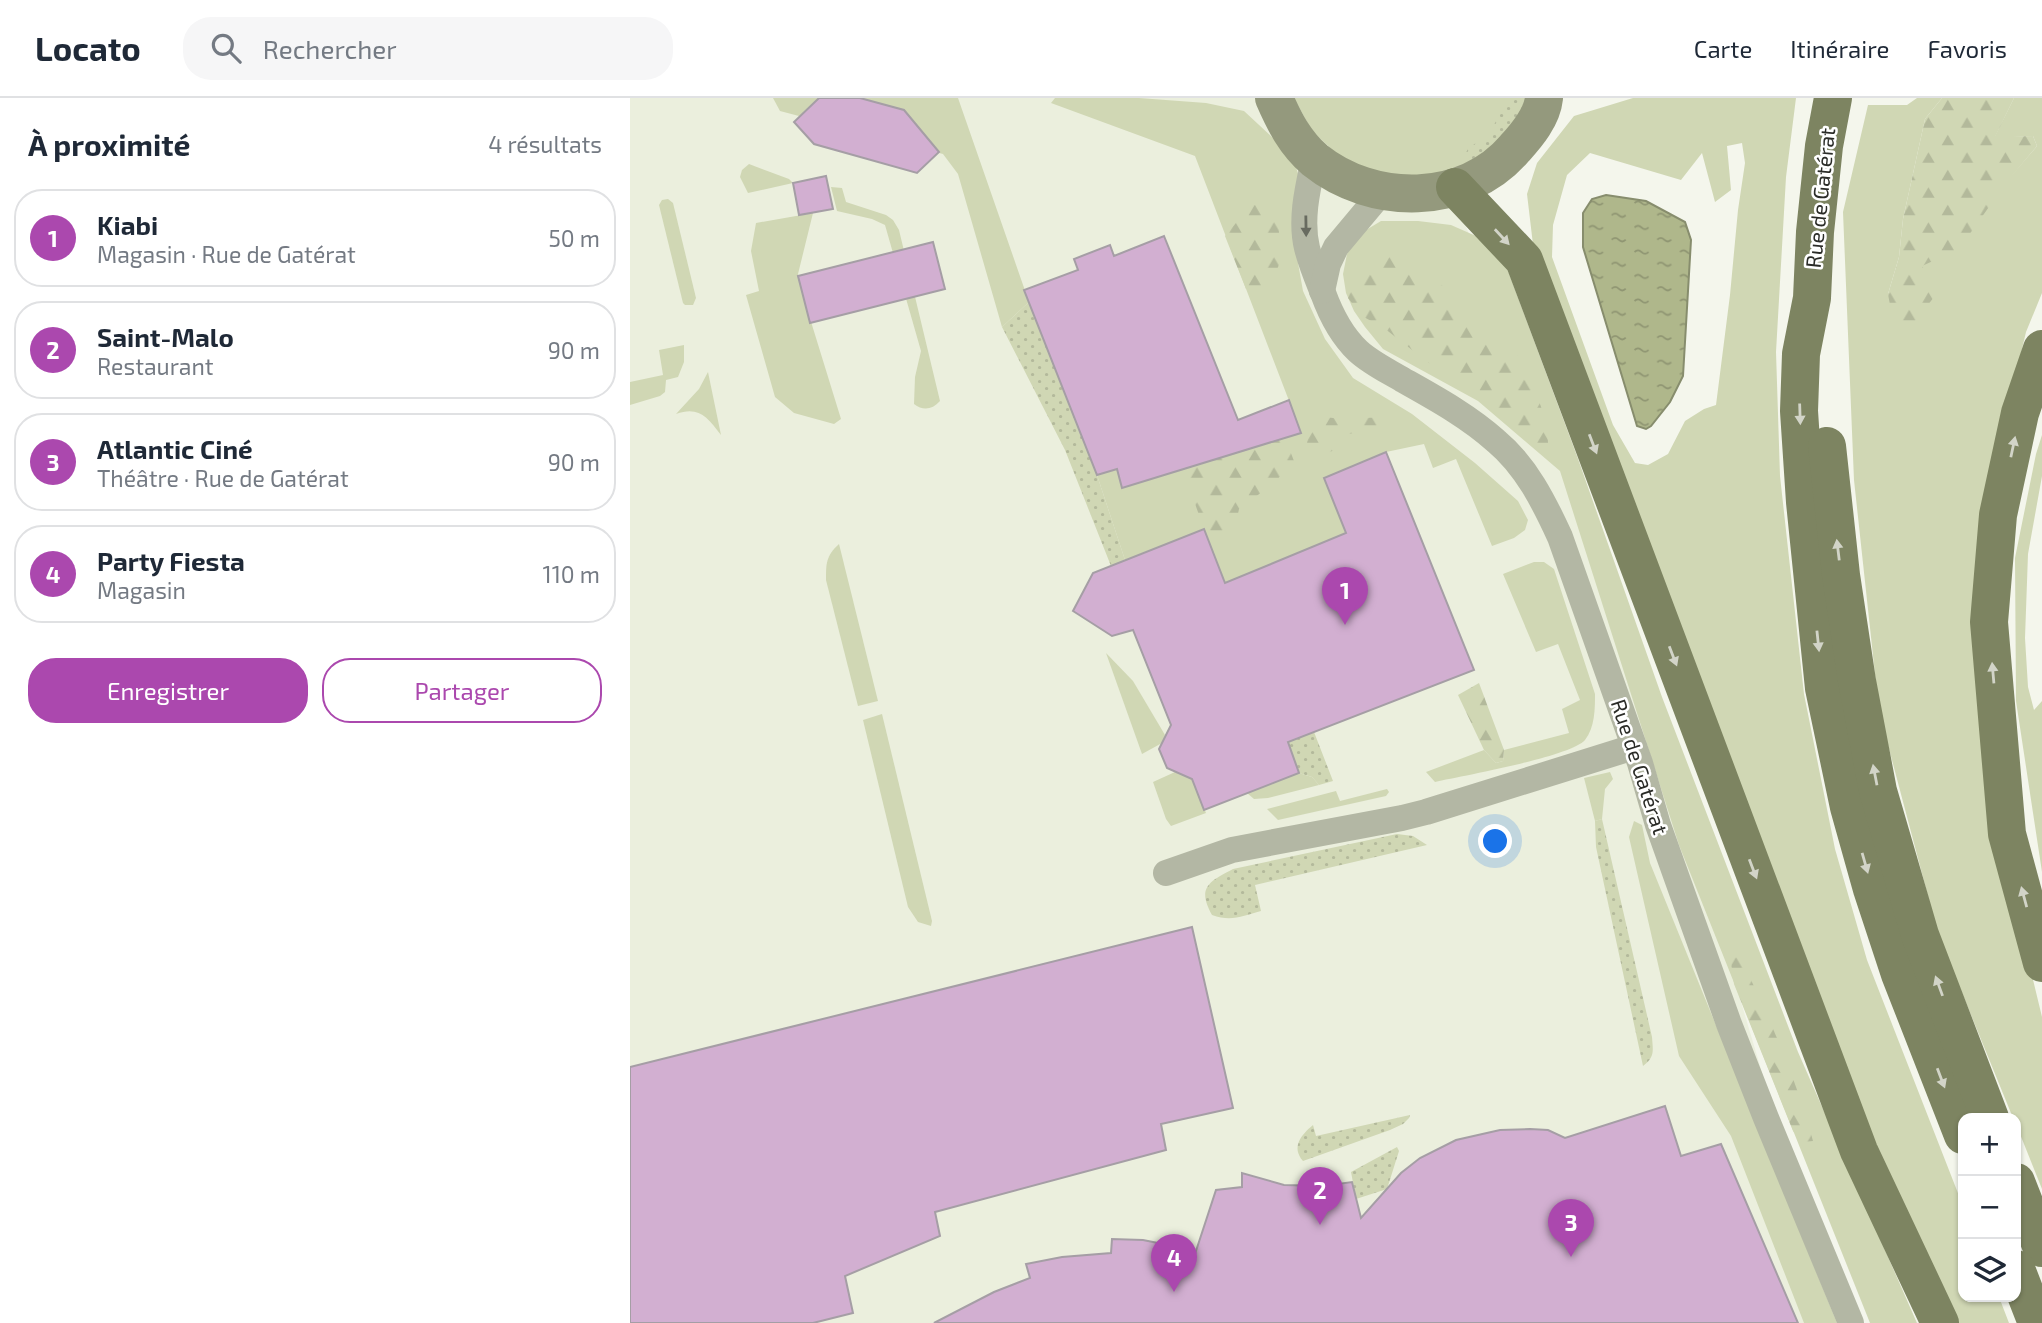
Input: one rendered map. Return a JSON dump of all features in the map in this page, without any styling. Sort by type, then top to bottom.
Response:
[{"type":"main road","points":[[1274,98],[1289,130],[1314,159],[1346,180],[1382,192],[1419,194],[1455,187],[1484,174],[1509,155],[1551,100]]},
{"type":"main road","name":"Rue de Gatérat","points":[[1833,98],[1815,232],[1812,298],[1801,354],[1799,411],[1805,502],[1824,688],[1849,807],[1872,889],[1900,974],[1958,1122]]},
{"type":"main road","points":[[1455,187],[1524,260],[1859,1151],[1940,1323]]},
{"type":"main road","name":"Rue de Gatérat","points":[[1812,298],[1823,370],[1829,470],[1841,575],[1857,681],[1878,791],[1920,935],[1988,1113]]},
{"type":"main road","points":[[2042,349],[2020,413],[1998,515],[1989,622],[2007,834],[2042,963]]},
{"type":"main road","points":[[2021,1195],[2042,1248]]},
{"type":"main road","points":[[2021,1282],[2037,1323]]},
{"type":"street","name":"Rue de Gatérat","points":[[1314,159],[1307,191],[1304,224],[1306,246],[1331,315],[1343,334],[1359,352],[1380,367],[1459,413],[1497,441],[1522,470],[1545,505],[1560,537],[1634,747],[1657,825],[1729,1024],[1851,1323]]},
{"type":"street","points":[[1322,290],[1328,264],[1336,247],[1382,192]]},
{"type":"street","points":[[1166,873],[1232,850],[1426,812],[1634,747]]},
{"type":"shaded area","points":[[630,98],[1408,98],[1557,429],[1673,773],[1788,1160],[1840,1323],[630,1323]]},
{"type":"green space","points":[[773,98],[958,98],[1029,302],[1002,327],[958,174],[943,154],[780,111]]},
{"type":"green space","points":[[1055,98],[1139,98],[1206,103],[1244,111],[1273,138],[1296,167],[1300,180],[1292,229],[1303,291],[1325,339],[1353,378],[1412,414],[1518,501],[1528,520],[1525,530],[1514,538],[1492,546],[1456,459],[1433,468],[1424,444],[1386,452],[1325,478],[1346,533],[1225,583],[1204,529],[1125,560],[1097,475],[1117,469],[1123,488],[1301,432],[1195,156],[1051,103]]},
{"type":"green space","points":[[1294,98],[1528,98],[1477,161],[1416,180],[1377,175],[1341,158],[1312,131]]},
{"type":"green space","points":[[1518,98],[1525,106],[1497,146],[1455,172],[1468,149],[1490,132],[1505,105]]},
{"type":"green space","points":[[1633,98],[1796,98],[1786,177],[1776,352],[1780,476],[1804,694],[1835,849],[1867,960],[1958,1193],[1958,1302],[2001,1302],[2009,1323],[1953,1323],[1903,1218],[1534,253],[1527,194],[1537,163],[1574,116]],"holes":[[[1742,143],[1745,163],[1716,405],[1685,421],[1668,454],[1648,465],[1635,463],[1613,425],[1552,257],[1553,225],[1567,175],[1590,153],[1681,180],[1702,153],[1715,202],[1731,190],[1727,146]]]},
{"type":"green space","points":[[1917,98],[1942,98],[1925,119],[1903,219],[1899,257],[1888,294],[1966,223],[2037,146],[2033,136],[1994,138],[2014,98],[2042,98],[2042,293],[2026,332],[1984,510],[1997,830],[2042,1017],[2042,1189],[2021,1136],[2021,1113],[2011,1113],[1938,934],[1879,711],[1854,480],[1843,212],[1868,105],[1907,105]]},
{"type":"green space","points":[[1942,98],[2014,98],[1995,137],[2033,136],[2037,146],[2006,183],[1959,249],[1922,266],[1938,292],[1902,338],[1892,316],[1888,294],[1899,257],[1903,219],[1925,119]]},
{"type":"green space","points":[[749,164],[793,183],[748,193],[740,177],[742,170]]},
{"type":"green space","points":[[831,187],[842,188],[846,202],[886,215],[899,230],[940,401],[931,408],[921,408],[914,404],[915,377],[921,351],[885,225],[872,219],[837,211]]},
{"type":"green space","points":[[668,199],[673,203],[696,298],[693,305],[683,303],[659,205],[662,200]]},
{"type":"green space","points":[[1278,204],[1280,262],[1271,285],[1246,289],[1225,236],[1251,205]]},
{"type":"green space","points":[[813,213],[798,274],[841,419],[834,424],[794,413],[775,397],[746,295],[759,291],[751,251],[756,223]]},
{"type":"green space","points":[[1381,221],[1418,221],[1451,225],[1476,236],[1507,268],[1662,697],[1798,1052],[1917,1323],[1870,1323],[1679,845],[1560,471],[1478,401],[1383,349],[1354,311],[1346,293],[1343,274],[1347,254],[1361,233]]},
{"type":"green space","points":[[1379,250],[1410,260],[1444,287],[1465,318],[1494,351],[1517,354],[1542,410],[1548,446],[1538,448],[1475,386],[1430,364],[1384,328],[1362,316],[1348,298],[1359,270],[1367,259]]},
{"type":"green space","points":[[1029,302],[1097,475],[1125,560],[1111,566],[1065,450],[1002,327]]},
{"type":"green space","points":[[684,345],[684,362],[678,377],[666,380],[665,392],[630,405],[630,382],[663,375],[659,350]]},
{"type":"green space","points":[[708,372],[721,435],[697,412],[676,414],[699,389]]},
{"type":"green space","points":[[1317,416],[1341,419],[1388,417],[1390,426],[1349,434],[1338,448],[1320,457],[1307,443],[1309,430]]},
{"type":"green space","points":[[2042,435],[2042,476],[2028,554],[2025,638],[2028,687],[2034,710],[2042,701],[2042,872],[2016,701],[2015,558]]},
{"type":"green space","points":[[1285,438],[1294,461],[1274,483],[1239,509],[1233,538],[1209,543],[1183,470]]},
{"type":"green space","points":[[839,544],[878,701],[858,706],[826,580],[828,560]]},
{"type":"green space","points":[[1534,562],[1544,562],[1554,569],[1595,694],[1591,729],[1585,740],[1559,753],[1435,782],[1426,772],[1484,750],[1496,763],[1503,761],[1504,750],[1569,733],[1562,709],[1580,700],[1558,644],[1536,652],[1503,574]]},
{"type":"green space","points":[[1106,653],[1133,681],[1165,735],[1162,743],[1142,754]]},
{"type":"green space","points":[[1479,683],[1504,750],[1503,761],[1496,763],[1484,750],[1458,695]]},
{"type":"green space","points":[[882,714],[932,921],[931,926],[918,922],[908,907],[863,720]]},
{"type":"green space","points":[[1314,732],[1333,781],[1319,785],[1312,777],[1299,773],[1288,742]]},
{"type":"green space","points":[[1175,772],[1184,775],[1189,773],[1206,813],[1171,826],[1153,782]]},
{"type":"green space","points":[[1610,772],[1613,779],[1605,789],[1602,819],[1595,821],[1584,778]]},
{"type":"green space","points":[[1299,773],[1312,777],[1319,785],[1268,798],[1254,799],[1247,793]]},
{"type":"green space","points":[[1387,789],[1389,792],[1386,796],[1278,820],[1267,809],[1336,791],[1340,801]]},
{"type":"green space","points":[[1602,819],[1652,1037],[1650,1060],[1643,1066],[1596,847],[1595,821]]},
{"type":"green space","points":[[1634,821],[1642,825],[1650,863],[1837,1323],[1804,1323],[1731,1136],[1679,1056],[1629,837]]},
{"type":"green space","points":[[1397,834],[1413,836],[1427,845],[1255,885],[1261,911],[1248,915],[1231,918],[1212,915],[1205,898],[1205,892],[1211,882],[1233,869]]},
{"type":"green space","points":[[1730,955],[1741,959],[1762,1003],[1790,1071],[1813,1141],[1802,1142],[1793,1131],[1734,984]]},
{"type":"green space","points":[[1410,1115],[1403,1124],[1390,1130],[1303,1161],[1299,1156],[1299,1142],[1313,1125],[1316,1136]]},
{"type":"green space","points":[[1397,1147],[1399,1151],[1387,1189],[1356,1199],[1351,1172]]},
{"type":"water","points":[[1606,195],[1646,201],[1685,222],[1691,240],[1683,376],[1670,402],[1646,429],[1637,426],[1583,247],[1583,213],[1592,199]]},
{"type":"building","points":[[819,98],[860,98],[904,110],[939,152],[917,173],[814,144],[794,122]]},
{"type":"building","points":[[826,176],[833,209],[799,215],[793,183]]},
{"type":"building","points":[[1164,236],[1238,420],[1289,400],[1301,433],[1122,488],[1117,469],[1097,475],[1024,290],[1078,270],[1074,259],[1110,245],[1114,256]]},
{"type":"building","points":[[933,242],[945,289],[810,323],[798,276]]},
{"type":"building","points":[[1386,452],[1474,670],[1288,742],[1299,773],[1204,810],[1192,779],[1167,768],[1159,749],[1171,725],[1133,630],[1112,636],[1073,611],[1093,573],[1204,529],[1225,583],[1346,533],[1324,478]]},
{"type":"building","points":[[1192,927],[1233,1108],[1161,1124],[1166,1150],[935,1212],[940,1236],[845,1276],[853,1313],[813,1323],[630,1323],[630,1067]]},
{"type":"building","points":[[1665,1106],[1681,1156],[1721,1144],[1798,1323],[934,1323],[994,1292],[1030,1278],[1026,1264],[1062,1257],[1111,1253],[1112,1239],[1143,1240],[1195,1254],[1216,1190],[1242,1187],[1242,1173],[1284,1185],[1323,1186],[1352,1182],[1361,1218],[1401,1173],[1420,1158],[1456,1140],[1500,1130],[1530,1129],[1548,1130],[1565,1138]]},
{"type":"place","name":"Kiabi","points":[[1345,625]]},
{"type":"place","name":"Saint-Malo","points":[[1320,1225]]},
{"type":"place","name":"Atlantic Ciné","points":[[1571,1257]]},
{"type":"place","name":"Party Fiesta","points":[[1174,1292]]}]
